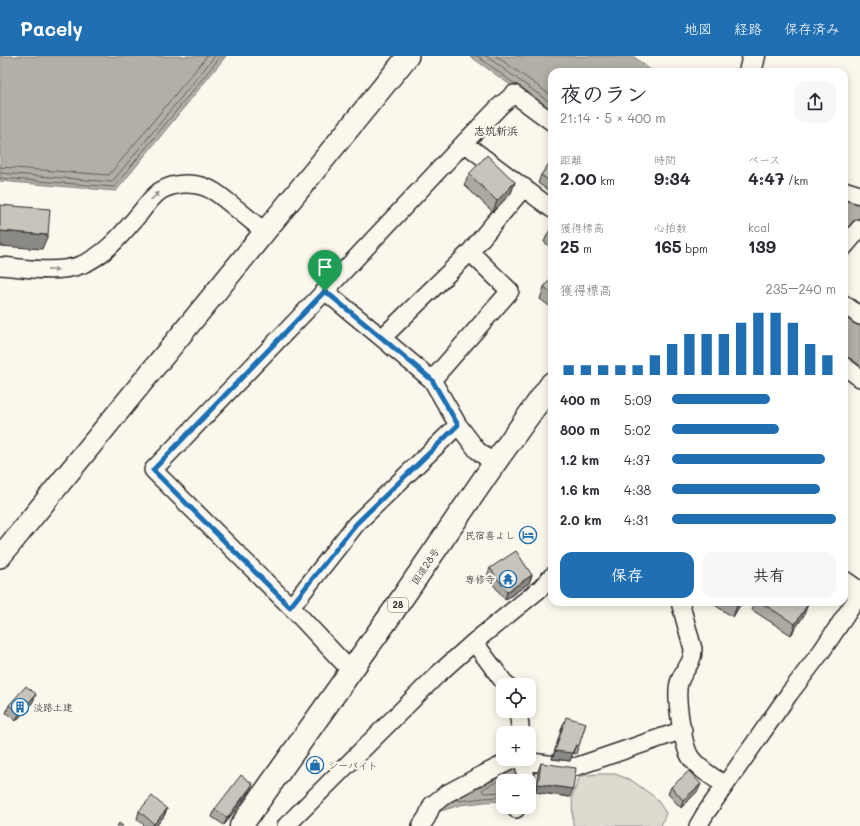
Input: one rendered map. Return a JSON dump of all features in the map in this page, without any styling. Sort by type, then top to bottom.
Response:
[{"type":"highway","points":[[751,68],[754,56]]},
{"type":"highway","name":"国道28号","points":[[241,826],[351,671],[494,464],[548,392]]},
{"type":"street","points":[[0,557],[408,56]]},
{"type":"street","points":[[351,671],[290,607],[153,470],[500,106],[514,94],[548,119]]},
{"type":"street","points":[[464,143],[548,206]]},
{"type":"street","points":[[5,270],[61,270],[82,264],[94,258],[113,243],[156,194],[168,187],[179,184],[192,184],[215,192],[265,232]]},
{"type":"street","points":[[382,338],[470,252],[524,187]]},
{"type":"street","points":[[848,191],[860,195]]},
{"type":"street","points":[[432,380],[510,291],[470,252]]},
{"type":"street","points":[[325,291],[432,380],[458,425],[477,450],[494,464]]},
{"type":"street","points":[[848,307],[860,316]]},
{"type":"street","points":[[848,369],[860,378]]},
{"type":"street","points":[[290,607],[356,524],[458,425]]},
{"type":"street","points":[[286,826],[431,681],[474,642],[548,580]]},
{"type":"street","points":[[698,826],[789,694],[821,652],[860,593],[848,585]]},
{"type":"street","points":[[681,606],[693,649],[692,661],[682,675],[678,690],[679,708],[686,745],[690,757],[702,769],[725,785]]},
{"type":"street","points":[[474,642],[501,678]]},
{"type":"street","points":[[536,762],[572,767],[578,766],[683,730]]},
{"type":"street","points":[[421,826],[432,805],[446,794],[476,778],[505,766]]},
{"type":"street","points":[[251,826],[257,805]]},
{"type":"shaded area","points":[[615,774],[631,780],[656,798],[666,813],[661,826],[573,826],[572,797],[580,776]]},
{"type":"water","points":[[0,56],[226,56],[116,191],[0,181]]},
{"type":"water","points":[[470,56],[633,56],[648,68],[548,68],[548,112]]},
{"type":"water","points":[[848,196],[860,201],[860,233],[848,229]]},
{"type":"water","points":[[848,314],[860,322],[860,365],[848,357]]},
{"type":"water","points":[[511,767],[517,768],[519,774],[498,774]]},
{"type":"water","points":[[496,775],[496,801],[460,805],[435,813],[435,809]]},
{"type":"building","points":[[487,155],[515,182],[497,201],[469,174]]},
{"type":"building","points":[[548,165],[548,180],[541,175]]},
{"type":"building","points":[[0,205],[50,209],[48,235],[0,231]]},
{"type":"building","points":[[548,282],[548,290],[544,287]]},
{"type":"building","points":[[516,551],[532,575],[507,592],[490,568]]},
{"type":"building","points":[[766,606],[807,606],[795,624]]},
{"type":"building","points":[[26,686],[36,694],[19,714],[9,705]]},
{"type":"building","points":[[566,717],[586,723],[579,746],[576,745],[572,753],[555,751]]},
{"type":"building","points":[[541,763],[576,768],[573,789],[538,784]]},
{"type":"building","points":[[689,771],[701,784],[683,800],[671,787]]},
{"type":"building","points":[[241,775],[253,784],[227,818],[215,809]]},
{"type":"building","points":[[152,796],[167,809],[154,824],[139,811]]},
{"type":"place","name":"民宿喜よし","points":[[528,535]]},
{"type":"place","name":"専修寺","points":[[508,579]]},
{"type":"place","name":"淡路土建","points":[[20,707]]},
{"type":"place","name":"シーバイト","points":[[315,765]]},
{"type":"district","name":"志筑新浜","points":[[496,131]]},
{"type":"route","points":[[325,291],[432,380],[458,425],[356,524],[290,607],[153,470],[325,291]]}]
